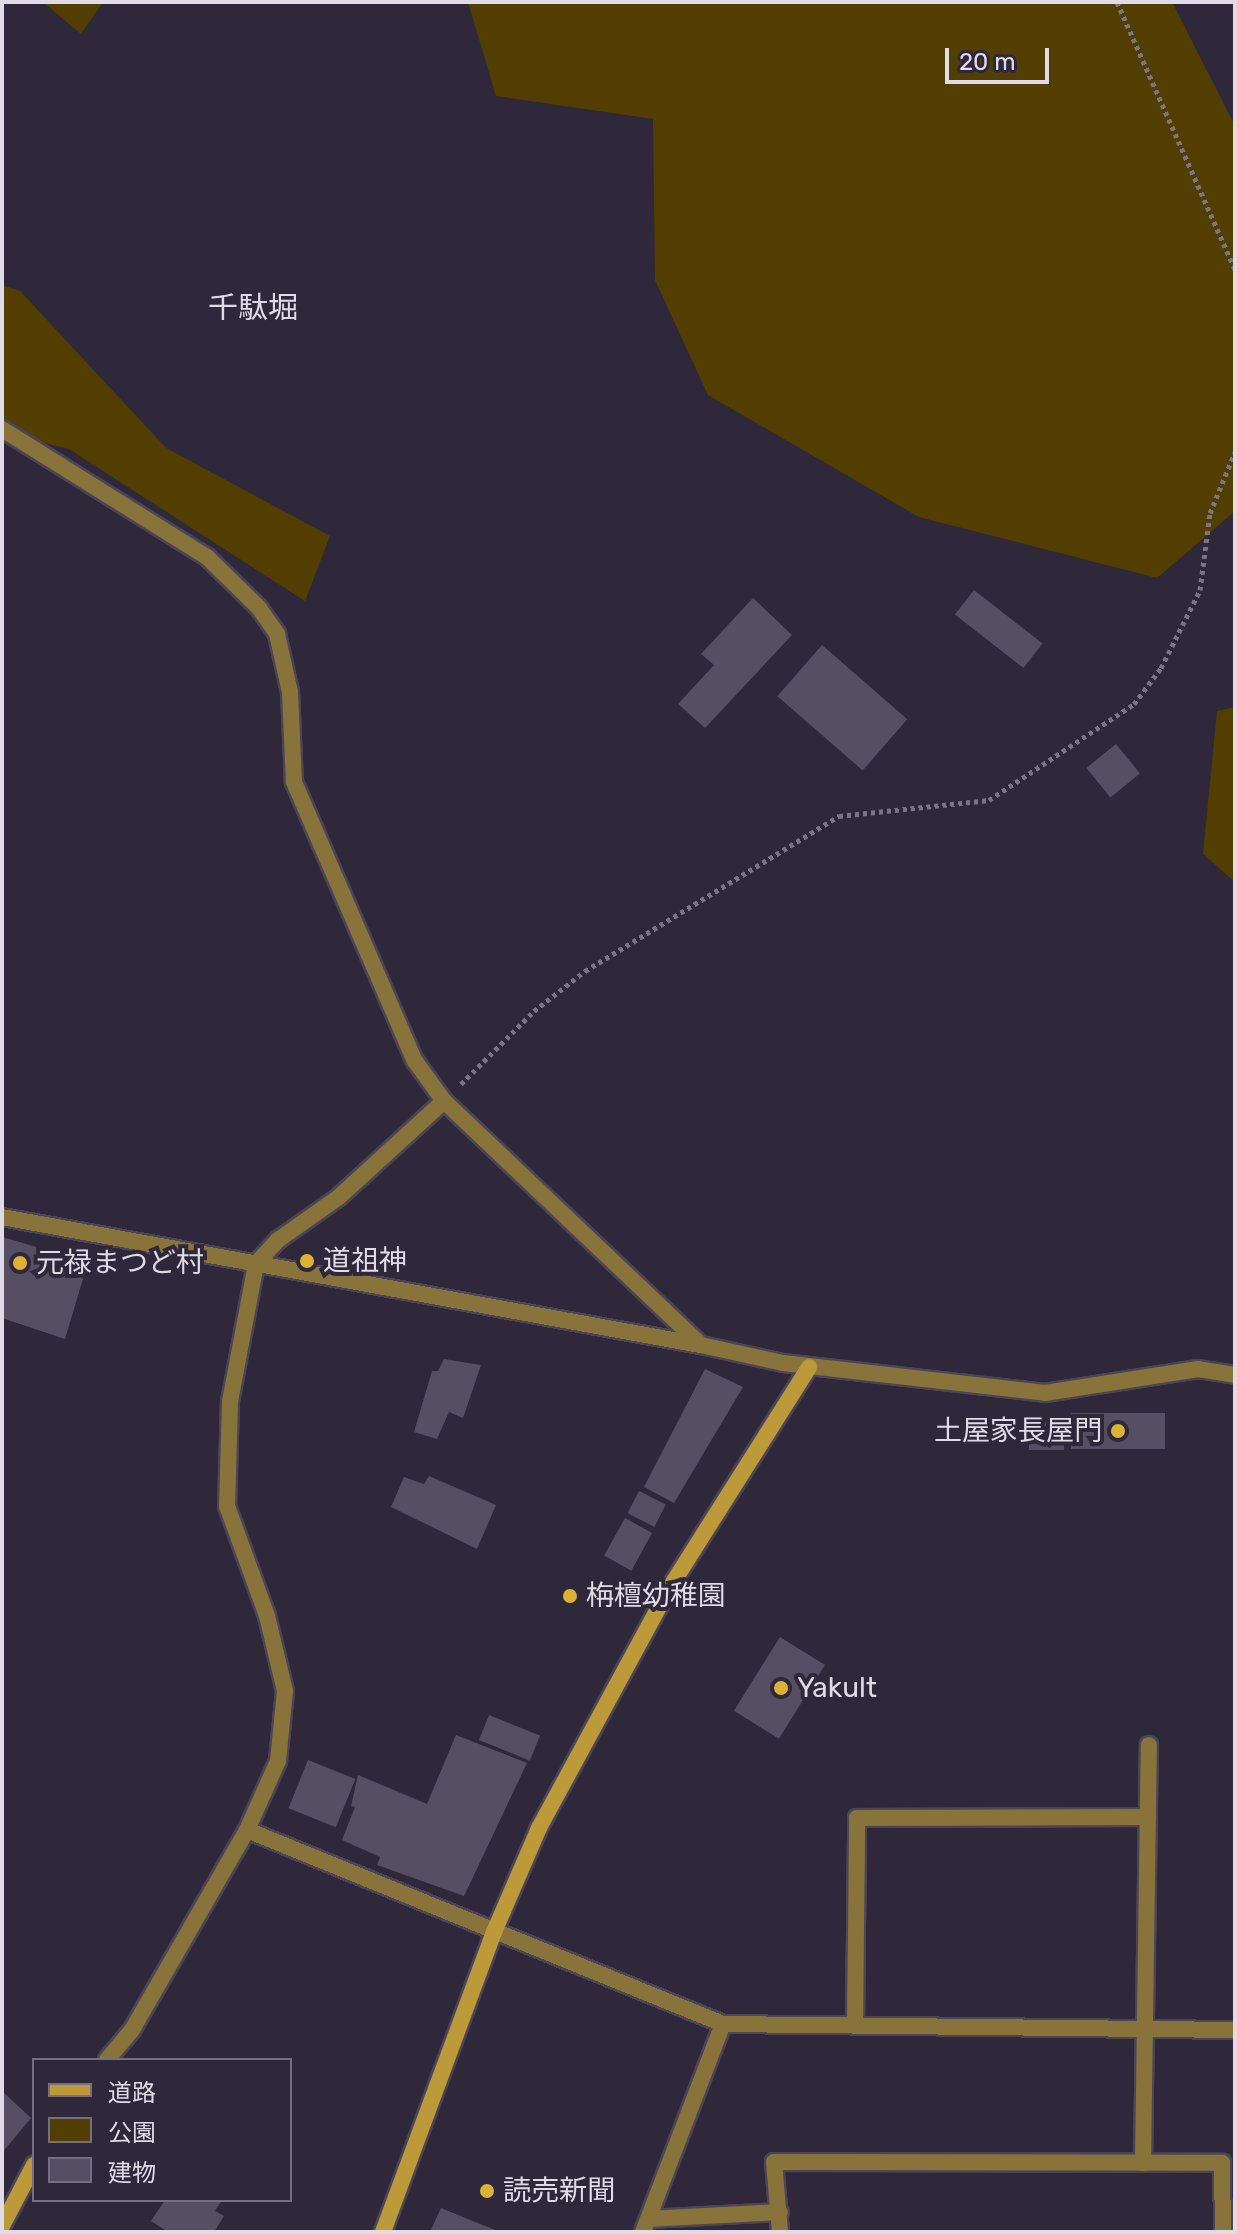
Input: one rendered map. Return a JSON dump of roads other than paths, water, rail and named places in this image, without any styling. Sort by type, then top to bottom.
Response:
[{"type":"street","points":[[2,429],[207,557],[265,616],[285,663],[294,782],[415,1061],[444,1101],[701,1345]]},
{"type":"street","points":[[109,2058],[132,2030],[247,1830],[278,1761],[285,1691],[267,1616],[227,1506],[230,1401],[256,1264],[278,1240],[339,1197],[444,1101]]},
{"type":"street","points":[[2,1217],[809,1367],[1045,1393],[1198,1369],[1235,1375]]},
{"type":"street","points":[[383,2232],[494,1932],[539,1828],[626,1664],[809,1367]]},
{"type":"street","points":[[1143,2163],[1149,1745]]},
{"type":"street","points":[[855,2025],[857,1818],[1148,1817]]},
{"type":"street","points":[[247,1830],[723,2024],[1235,2030]]},
{"type":"street","points":[[723,2024],[646,2225],[780,2212]]},
{"type":"street","points":[[780,2232],[774,2162],[1222,2163],[1223,2232]]},
{"type":"street","points":[[2,2226],[32,2169]]},
{"type":"place","name":"道祖神","points":[[307,1261]]},
{"type":"place","name":"元禄まつど村","points":[[20,1263]]},
{"type":"place","name":"土屋家長屋門","points":[[1118,1431]]},
{"type":"place","name":"栴檀幼稚園","points":[[570,1596]]},
{"type":"place","name":"Yakult","points":[[781,1688]]},
{"type":"place","name":"読売新聞","points":[[487,2191]]},
{"type":"district","name":"千駄堀","points":[[253,308]]}]
